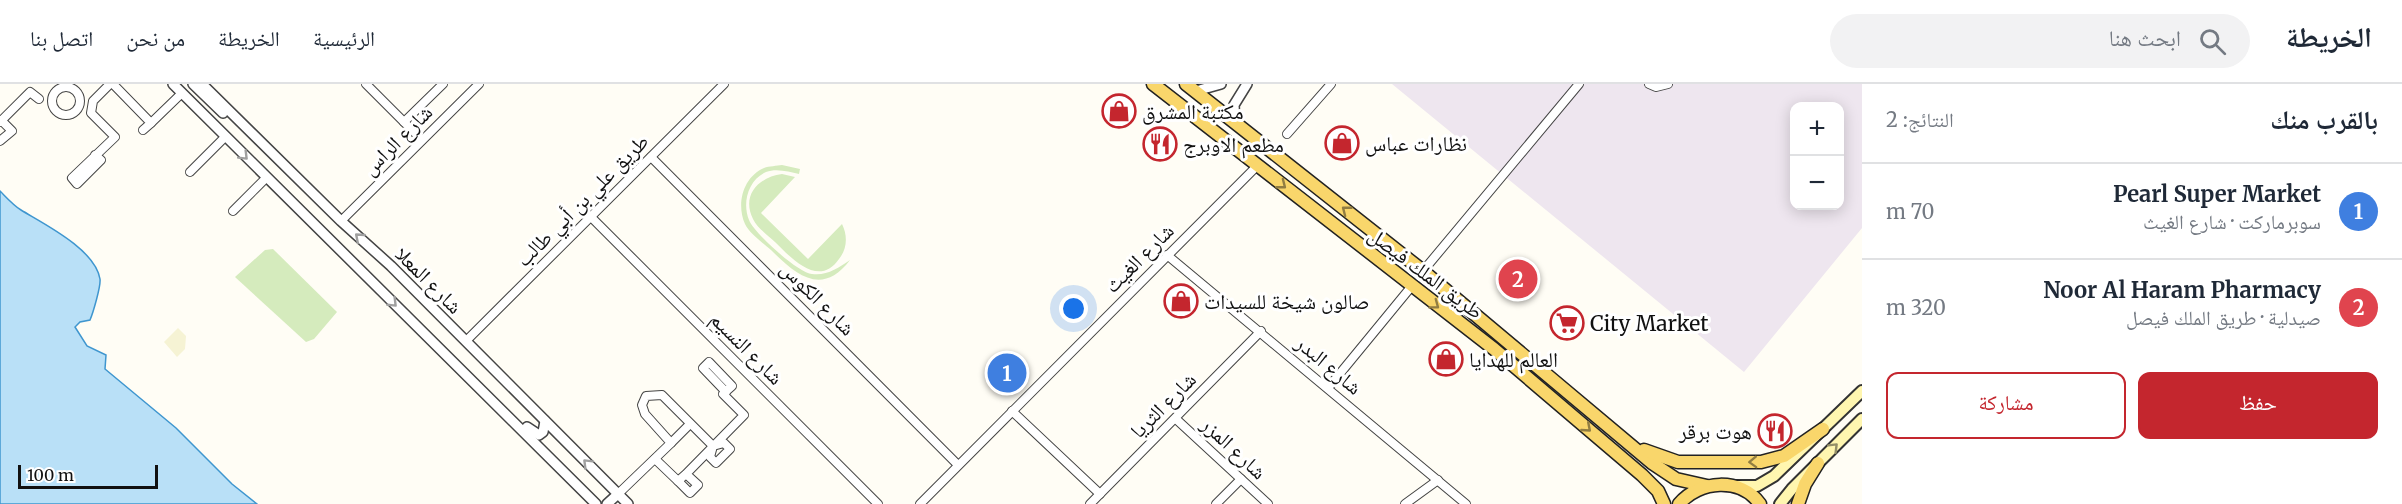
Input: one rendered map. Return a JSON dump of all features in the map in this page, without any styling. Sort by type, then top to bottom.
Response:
[{"type":"main road","name":"طريق الملك فيصل","points":[[1153,84],[1411,287],[1494,349],[1650,483],[1658,491],[1664,504]]},
{"type":"main road","name":"طريق الملك فيصل","points":[[1191,88],[1423,271],[1676,479],[1707,486]]},
{"type":"main road","points":[[1678,504],[1692,492],[1707,486],[1757,486],[1774,477],[1862,391]]},
{"type":"main road","points":[[1780,504],[1862,419]]},
{"type":"main road","points":[[1631,444],[1678,462],[1761,462],[1784,456],[1823,429]]},
{"type":"main road","points":[[1798,504],[1804,484],[1818,463]]},
{"type":"main road","points":[[1728,485],[1744,490],[1760,504]]},
{"type":"street","points":[[64,84],[73,89],[91,113],[115,137],[95,155]]},
{"type":"street","points":[[76,111],[93,101],[112,84],[151,123]]},
{"type":"street","name":"شارع المعلا","points":[[173,84],[596,504]]},
{"type":"street","points":[[193,84],[275,164],[285,166]]},
{"type":"street","name":"شارع المعلا","points":[[202,84],[341,221],[391,266],[628,504]]},
{"type":"street","points":[[366,84],[423,140]]},
{"type":"street","points":[[404,122],[443,84]]},
{"type":"street","name":"شارع الراس","points":[[341,221],[479,84]]},
{"type":"street","name":"طريق علي بن أبي طالب","points":[[466,341],[724,84]]},
{"type":"street","points":[[1191,88],[1221,84]]},
{"type":"street","points":[[1235,122],[1234,105],[1247,84]]},
{"type":"street","points":[[1287,134],[1331,84]]},
{"type":"street","points":[[1423,271],[1579,84]]},
{"type":"street","points":[[1649,84],[1656,87],[1668,84]]},
{"type":"street","points":[[39,99],[46,98],[56,88],[73,89]]},
{"type":"street","points":[[52,107],[52,97],[56,88]]},
{"type":"street","points":[[0,141],[12,131],[1,121],[30,92],[62,115],[82,110],[91,113]]},
{"type":"street","points":[[143,130],[182,93]]},
{"type":"street","points":[[79,96],[93,101]]},
{"type":"street","points":[[76,111],[79,96]]},
{"type":"street","points":[[91,113],[93,101]]},
{"type":"street","points":[[190,172],[225,137]]},
{"type":"street","name":"شارع الكوس","points":[[651,157],[958,465]]},
{"type":"street","name":"شارع الغيث","points":[[920,504],[1257,166]]},
{"type":"street","points":[[233,211],[266,178]]},
{"type":"street","name":"شارع النسيم","points":[[591,217],[878,504]]},
{"type":"street","name":"شارع البدر","points":[[1167,255],[1466,504]]},
{"type":"street","points":[[1328,388],[1411,287]]},
{"type":"street","name":"شارع الثريا","points":[[1090,504],[1261,331]]},
{"type":"street","points":[[449,358],[466,366],[532,432],[539,435],[543,432],[545,421]]},
{"type":"street","points":[[678,481],[744,415],[723,394],[726,392]]},
{"type":"street","points":[[671,443],[645,414],[642,405],[646,396],[662,394],[713,446]]},
{"type":"street","points":[[1012,411],[1100,494]]},
{"type":"street","name":"شارع المزر","points":[[1176,419],[1268,504]]},
{"type":"street","points":[[608,504],[690,424]]},
{"type":"street","points":[[655,459],[690,493],[698,485],[686,474]]},
{"type":"street","points":[[1216,504],[1241,479]]},
{"type":"street","points":[[1405,504],[1438,480]]},
{"type":"shaded area","points":[[1392,84],[1862,84],[1862,228],[1744,372]]},
{"type":"shaded area","points":[[178,328],[186,336],[185,349],[177,357],[164,342]]},
{"type":"green space","points":[[782,165],[800,169],[799,174],[774,170],[766,172],[755,180],[747,199],[749,220],[777,252],[805,272],[827,273],[850,260],[840,271],[829,278],[819,280],[800,274],[756,238],[745,224],[741,208],[746,184],[764,168]]},
{"type":"green space","points":[[782,174],[795,177],[761,213],[808,259],[842,224],[846,242],[842,255],[831,267],[823,271],[814,271],[797,262],[760,229],[753,219],[749,202],[754,189],[766,179]]},
{"type":"green space","points":[[273,249],[337,312],[314,339],[306,342],[235,277],[265,250]]},
{"type":"water","points":[[0,191],[18,208],[67,238],[89,258],[96,268],[100,282],[90,320],[80,322],[75,327],[87,346],[106,355],[105,369],[176,428],[232,484],[257,504],[0,504]]},
{"type":"place","name":"مكتبة المشرق","points":[[1119,111]]},
{"type":"place","name":"نظارات عباس","points":[[1342,143]]},
{"type":"place","name":"مطعم الاوبرج","points":[[1160,144]]},
{"type":"place","name":"Noor Al Haram Pharmacy","points":[[1518,279]]},
{"type":"place","name":"صالون شيخة للسيدات","points":[[1181,301]]},
{"type":"place","name":"City Market","points":[[1567,323]]},
{"type":"place","name":"العالم للهدايا","points":[[1446,359]]},
{"type":"place","name":"Pearl Super Market","points":[[1007,373]]},
{"type":"place","name":"هوت برقر","points":[[1775,431]]}]
